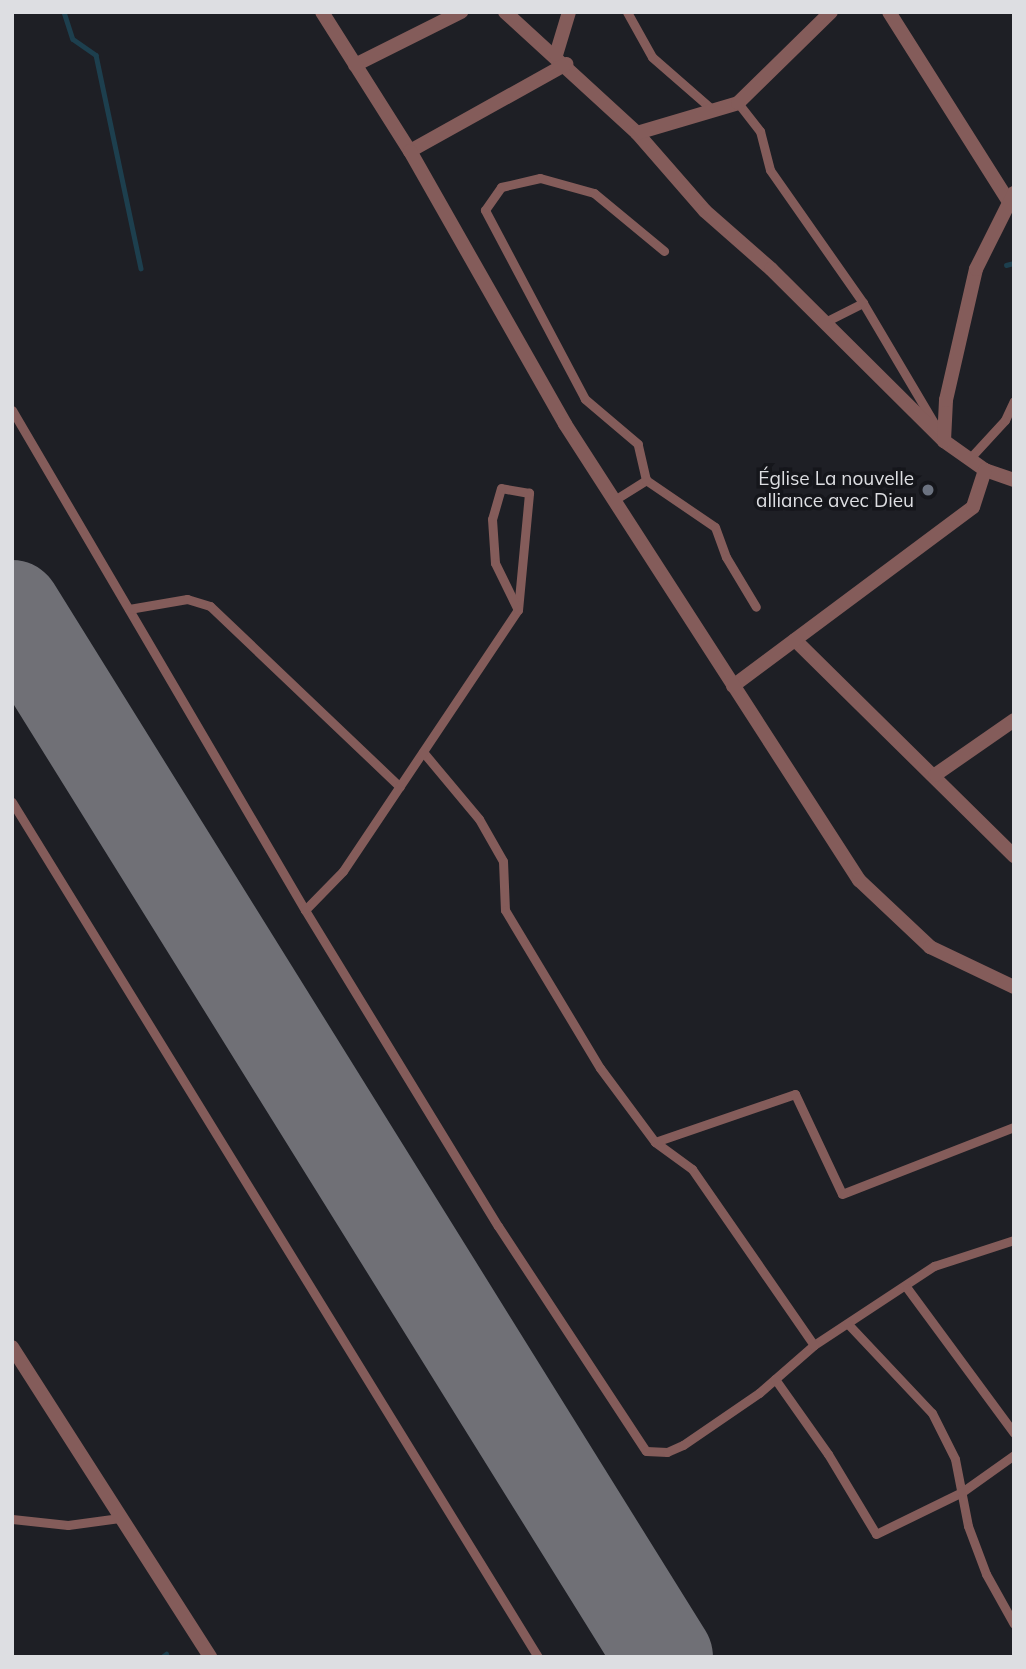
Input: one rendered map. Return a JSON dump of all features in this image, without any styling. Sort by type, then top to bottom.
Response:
[{"type":"street","points":[[321,12],[410,151],[565,424],[616,499],[859,880],[930,947],[1014,987]]},
{"type":"street","points":[[355,65],[461,12]]},
{"type":"street","points":[[505,12],[561,59],[637,133],[705,211],[771,269],[822,324],[944,441],[971,457],[985,470],[1014,480]]},
{"type":"street","points":[[410,151],[561,59],[569,12]]},
{"type":"street","points":[[637,133],[738,103],[831,12]]},
{"type":"street","points":[[889,12],[1011,197],[976,269],[946,400],[944,441]]},
{"type":"street","points":[[733,686],[972,507],[985,470]]},
{"type":"street","points":[[794,640],[935,775],[1014,856]]},
{"type":"street","points":[[935,775],[1014,720]]},
{"type":"street","points":[[12,1347],[210,1657]]},
{"type":"lane","points":[[627,12],[652,57],[714,111]]},
{"type":"lane","points":[[738,103],[760,131],[770,170],[863,303],[944,441]]},
{"type":"lane","points":[[664,251],[594,193],[540,178],[501,187],[485,210],[585,399],[638,444],[646,480],[715,527],[726,557],[756,607]]},
{"type":"lane","points":[[822,324],[863,303]]},
{"type":"lane","points":[[971,457],[1004,420],[1014,401]]},
{"type":"lane","points":[[12,410],[305,910],[498,1226],[637,1442],[657,1453],[683,1445],[775,1379],[814,1345],[907,1288],[934,1266],[1014,1240]]},
{"type":"lane","points":[[616,499],[646,480]]},
{"type":"lane","points":[[305,910],[343,871],[518,610],[529,493],[501,488],[492,519],[495,563],[518,610]]},
{"type":"lane","points":[[129,610],[187,599],[210,606],[400,787]]},
{"type":"lane","points":[[424,752],[479,819],[503,861],[505,910],[600,1069],[655,1142],[692,1169],[814,1345]]},
{"type":"lane","points":[[12,802],[538,1657]]},
{"type":"lane","points":[[655,1142],[795,1094],[842,1194],[1014,1127]]},
{"type":"lane","points":[[907,1288],[1014,1433]]},
{"type":"lane","points":[[848,1324],[932,1413],[955,1459],[986,1574],[1014,1624]]},
{"type":"lane","points":[[775,1379],[828,1454],[876,1534],[962,1492],[1014,1455]]},
{"type":"lane","points":[[12,1519],[68,1525],[120,1518]]},
{"type":"waterway","points":[[64,12],[73,39],[96,55],[141,268]]},
{"type":"waterway","points":[[1006,265],[1014,263]]},
{"type":"waterway","points":[[162,1657],[166,1654]]},
{"type":"runway","points":[[12,609],[664,1657]]},
{"type":"place","name":"Église La nouvelle alliance avec Dieu","points":[[928,490]]}]
